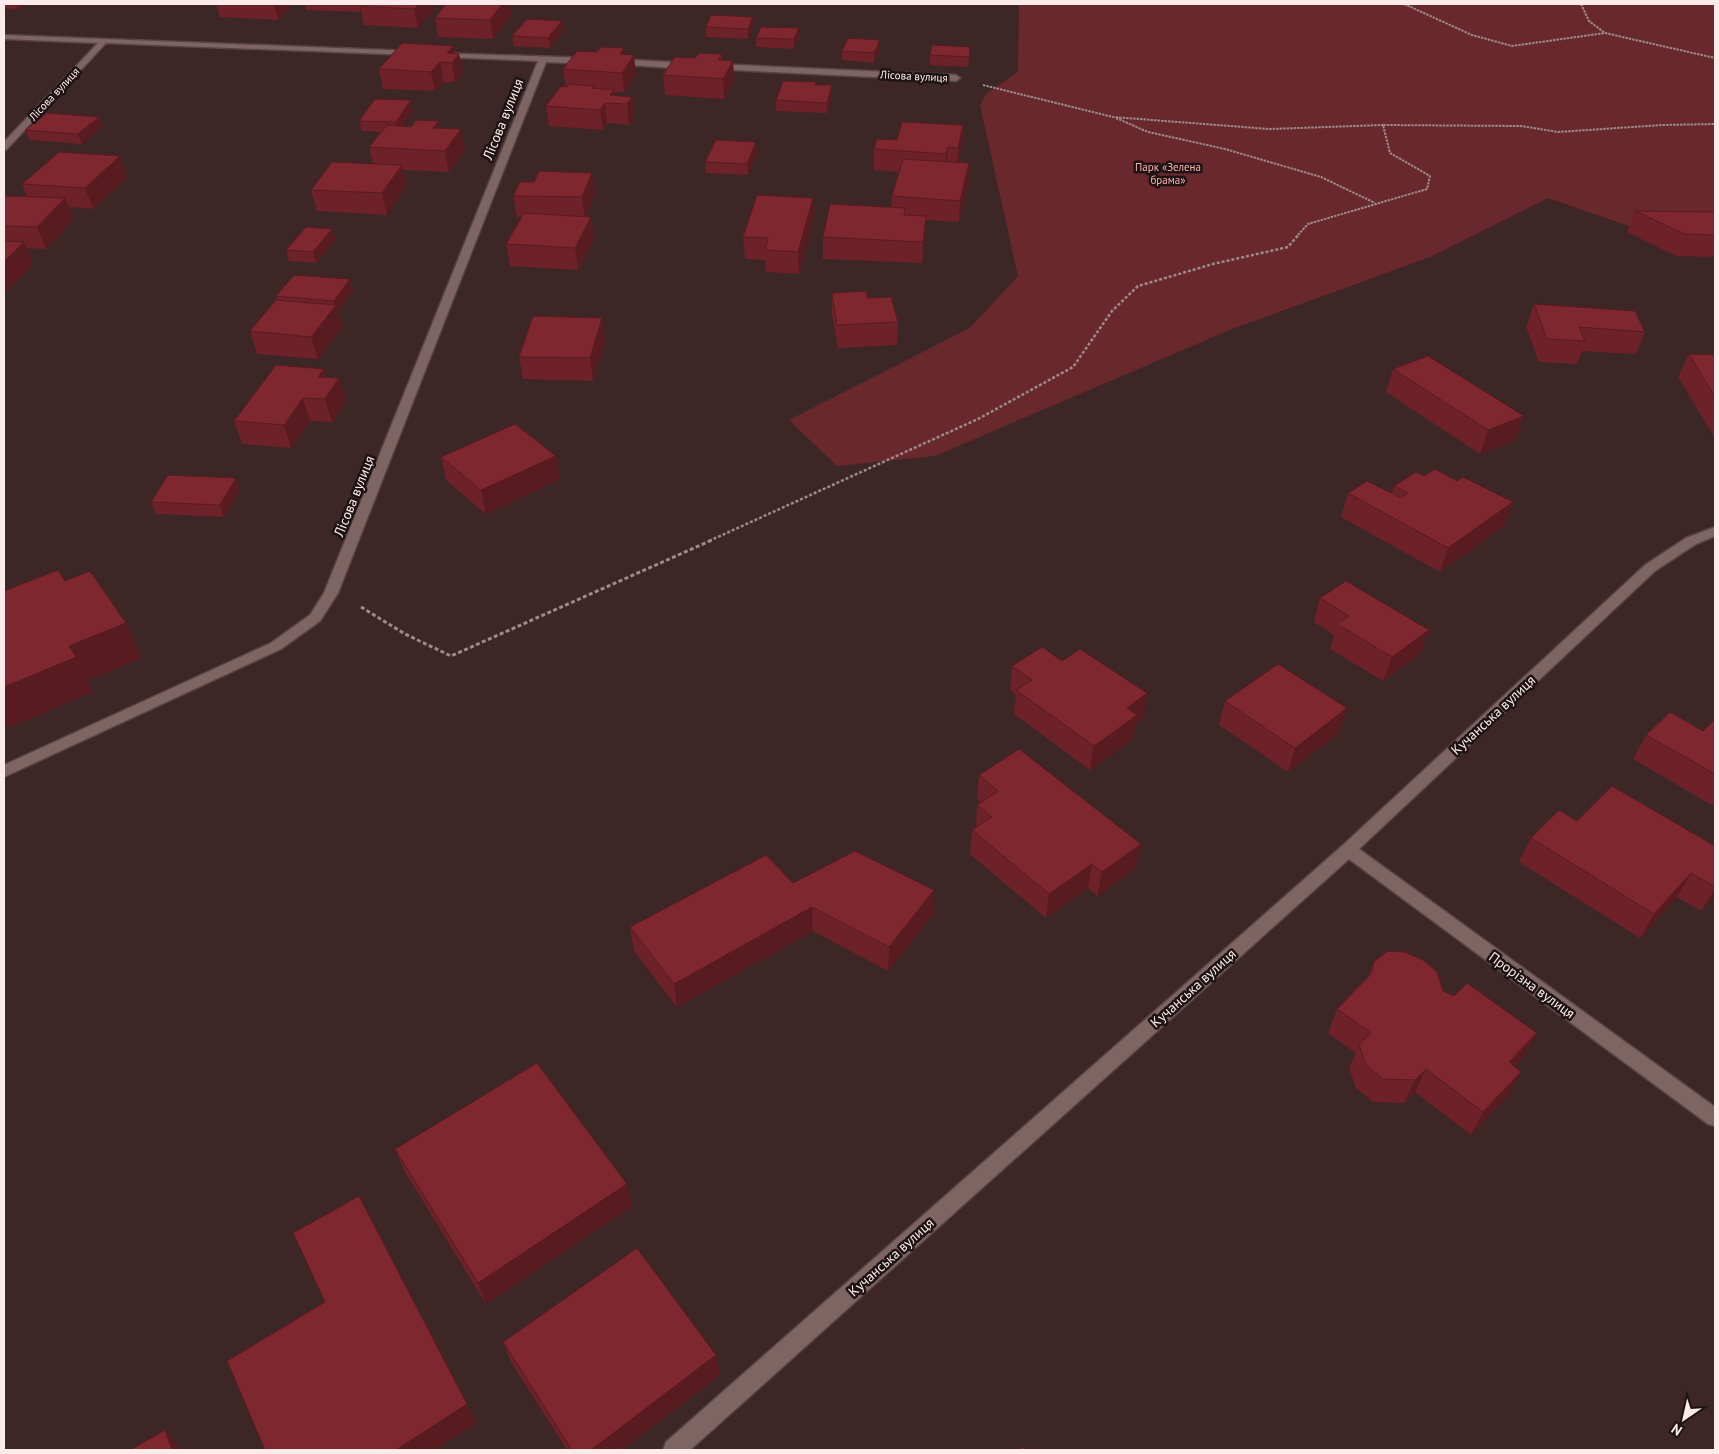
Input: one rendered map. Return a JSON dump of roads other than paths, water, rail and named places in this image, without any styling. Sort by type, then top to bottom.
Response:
[{"type":"street","points":[[4,37],[424,54]]},
{"type":"street","name":"Лісова вулиця","points":[[4,147],[105,40]]},
{"type":"street","name":"Лісова вулиця","points":[[434,54],[700,66]]},
{"type":"street","name":"Лісова вулиця","points":[[4,771],[276,646],[315,618],[332,593],[543,59]]},
{"type":"street","name":"Лісова вулиця","points":[[710,67],[956,78]]},
{"type":"street","name":"Кучанська вулиця","points":[[674,1450],[1348,850],[1650,568],[1691,541],[1715,531]]},
{"type":"street","name":"Прорізна вулиця","points":[[1348,850],[1715,1118]]},
{"type":"park label","name":"Парк «Зелена брама»","points":[[1168,173]]}]
